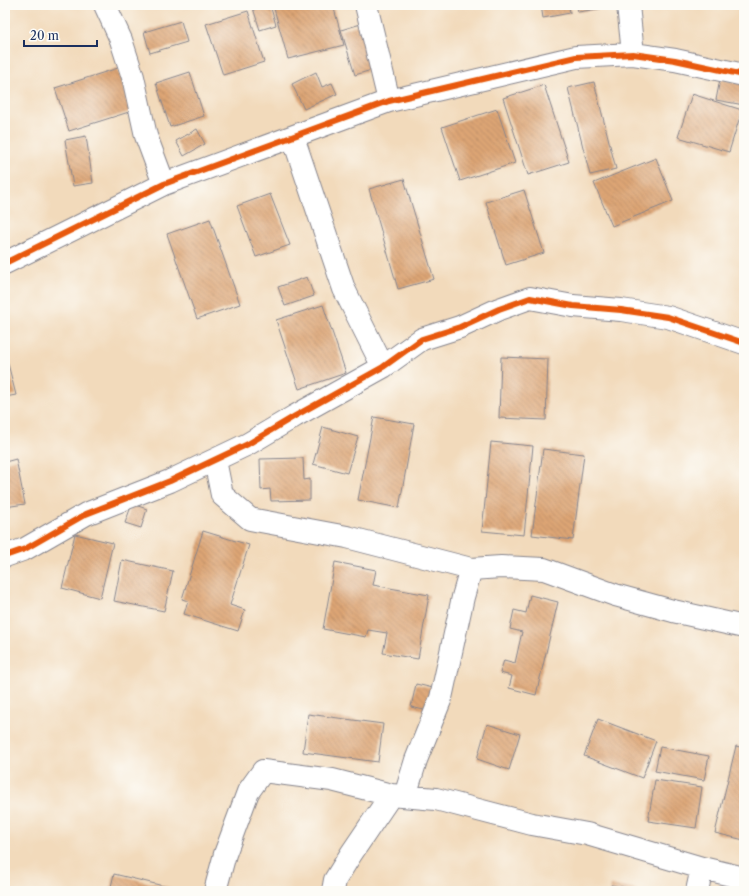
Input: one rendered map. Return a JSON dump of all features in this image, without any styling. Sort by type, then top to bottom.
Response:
[{"type":"street","points":[[105,5],[121,40],[133,77],[146,136],[164,184]]},
{"type":"street","points":[[366,5],[389,101]]},
{"type":"street","points":[[628,5],[633,54]]},
{"type":"street","points":[[5,263],[164,184],[389,101],[576,57],[633,54],[675,60],[744,75]]},
{"type":"street","points":[[293,137],[344,289],[383,367]]},
{"type":"street","points":[[5,556],[25,549],[86,514],[170,480],[248,444],[383,367],[422,339],[460,327],[499,309],[530,298],[573,306],[621,310],[668,317],[744,344]]},
{"type":"street","points":[[215,460],[222,495],[250,519],[347,537],[471,569],[501,567],[544,569],[615,595],[673,611],[744,627]]},
{"type":"street","points":[[333,891],[335,880],[351,854],[398,795],[422,746],[441,698],[463,597],[471,569]]},
{"type":"street","points":[[215,891],[225,854],[248,792],[263,771],[332,780],[398,795],[436,799],[532,824],[587,834],[702,868],[744,878]]},
{"type":"street","points":[[697,891],[702,868]]},
{"type":"building","points":[[252,5],[270,5],[276,25],[260,30]]},
{"type":"building","points":[[273,5],[333,5],[344,45],[288,59]]},
{"type":"building","points":[[541,5],[569,5],[570,13],[543,18]]},
{"type":"building","points":[[577,5],[618,5],[618,6],[578,12]]},
{"type":"building","points":[[248,11],[264,62],[223,75],[206,24]]},
{"type":"building","points":[[181,21],[187,42],[150,53],[144,32]]},
{"type":"building","points":[[364,23],[378,68],[355,75],[341,30]]},
{"type":"building","points":[[118,68],[132,111],[69,131],[55,88]]},
{"type":"building","points":[[190,72],[204,116],[170,127],[156,83]]},
{"type":"building","points":[[316,72],[322,87],[332,83],[337,94],[304,109],[292,84]]},
{"type":"building","points":[[720,79],[744,84],[744,105],[716,100]]},
{"type":"building","points":[[594,82],[616,169],[590,175],[568,88]]},
{"type":"building","points":[[544,85],[569,162],[528,175],[503,98]]},
{"type":"building","points":[[692,94],[742,110],[729,152],[678,137]]},
{"type":"building","points":[[497,109],[515,163],[460,181],[442,127]]},
{"type":"building","points":[[197,129],[205,144],[184,156],[176,141]]},
{"type":"building","points":[[86,136],[93,183],[73,186],[65,140]]},
{"type":"building","points":[[656,158],[673,201],[612,226],[594,183]]},
{"type":"building","points":[[404,179],[434,279],[398,289],[369,189]]},
{"type":"building","points":[[524,190],[544,253],[506,265],[486,202]]},
{"type":"building","points":[[270,194],[290,245],[256,257],[237,206]]},
{"type":"building","points":[[210,219],[240,304],[197,319],[167,234]]},
{"type":"building","points":[[307,277],[314,296],[285,306],[278,287]]},
{"type":"building","points":[[323,305],[346,373],[299,389],[276,320]]},
{"type":"building","points":[[5,356],[16,395],[5,397]]},
{"type":"building","points":[[501,357],[548,359],[546,420],[499,418]]},
{"type":"building","points":[[374,417],[414,424],[399,508],[358,500]]},
{"type":"building","points":[[323,427],[358,437],[347,473],[313,464]]},
{"type":"building","points":[[491,442],[533,446],[524,535],[482,531]]},
{"type":"building","points":[[543,449],[584,454],[573,540],[532,535]]},
{"type":"building","points":[[303,458],[304,480],[310,479],[310,500],[271,501],[270,489],[261,490],[260,459]]},
{"type":"building","points":[[16,459],[25,504],[5,507],[5,462]]},
{"type":"building","points":[[132,504],[147,509],[141,528],[125,523]]},
{"type":"building","points":[[203,531],[249,545],[230,605],[245,610],[238,631],[184,614],[188,601],[182,599]]},
{"type":"building","points":[[75,534],[113,543],[100,598],[62,588]]},
{"type":"building","points":[[122,560],[173,571],[164,611],[114,601]]},
{"type":"building","points":[[335,562],[376,570],[373,585],[429,595],[418,659],[383,653],[387,633],[368,630],[366,637],[323,629]]},
{"type":"building","points":[[530,595],[558,602],[536,695],[509,688],[512,676],[500,673],[504,660],[515,663],[522,632],[510,629],[514,610],[526,613]]},
{"type":"building","points":[[416,684],[433,688],[428,711],[411,707]]},
{"type":"building","points":[[308,714],[383,724],[378,762],[303,752]]},
{"type":"building","points":[[598,719],[656,741],[642,778],[584,756]]},
{"type":"building","points":[[487,724],[520,734],[509,770],[477,759]]},
{"type":"building","points":[[736,746],[744,748],[744,840],[715,833]]},
{"type":"building","points":[[660,747],[709,756],[704,780],[655,771]]},
{"type":"building","points":[[655,780],[702,787],[696,828],[648,821]]},
{"type":"building","points":[[114,874],[180,890],[110,891]]},
{"type":"building","points":[[611,885],[638,890],[610,891]]},
{"type":"cycle path","points":[[5,263],[164,184],[389,101],[576,57],[633,54],[675,60],[744,75]]},
{"type":"cycle path","points":[[5,556],[25,549],[86,514],[170,481],[248,444],[383,367],[422,339],[460,327],[499,309],[530,298],[573,306],[621,310],[668,317],[744,343]]}]
